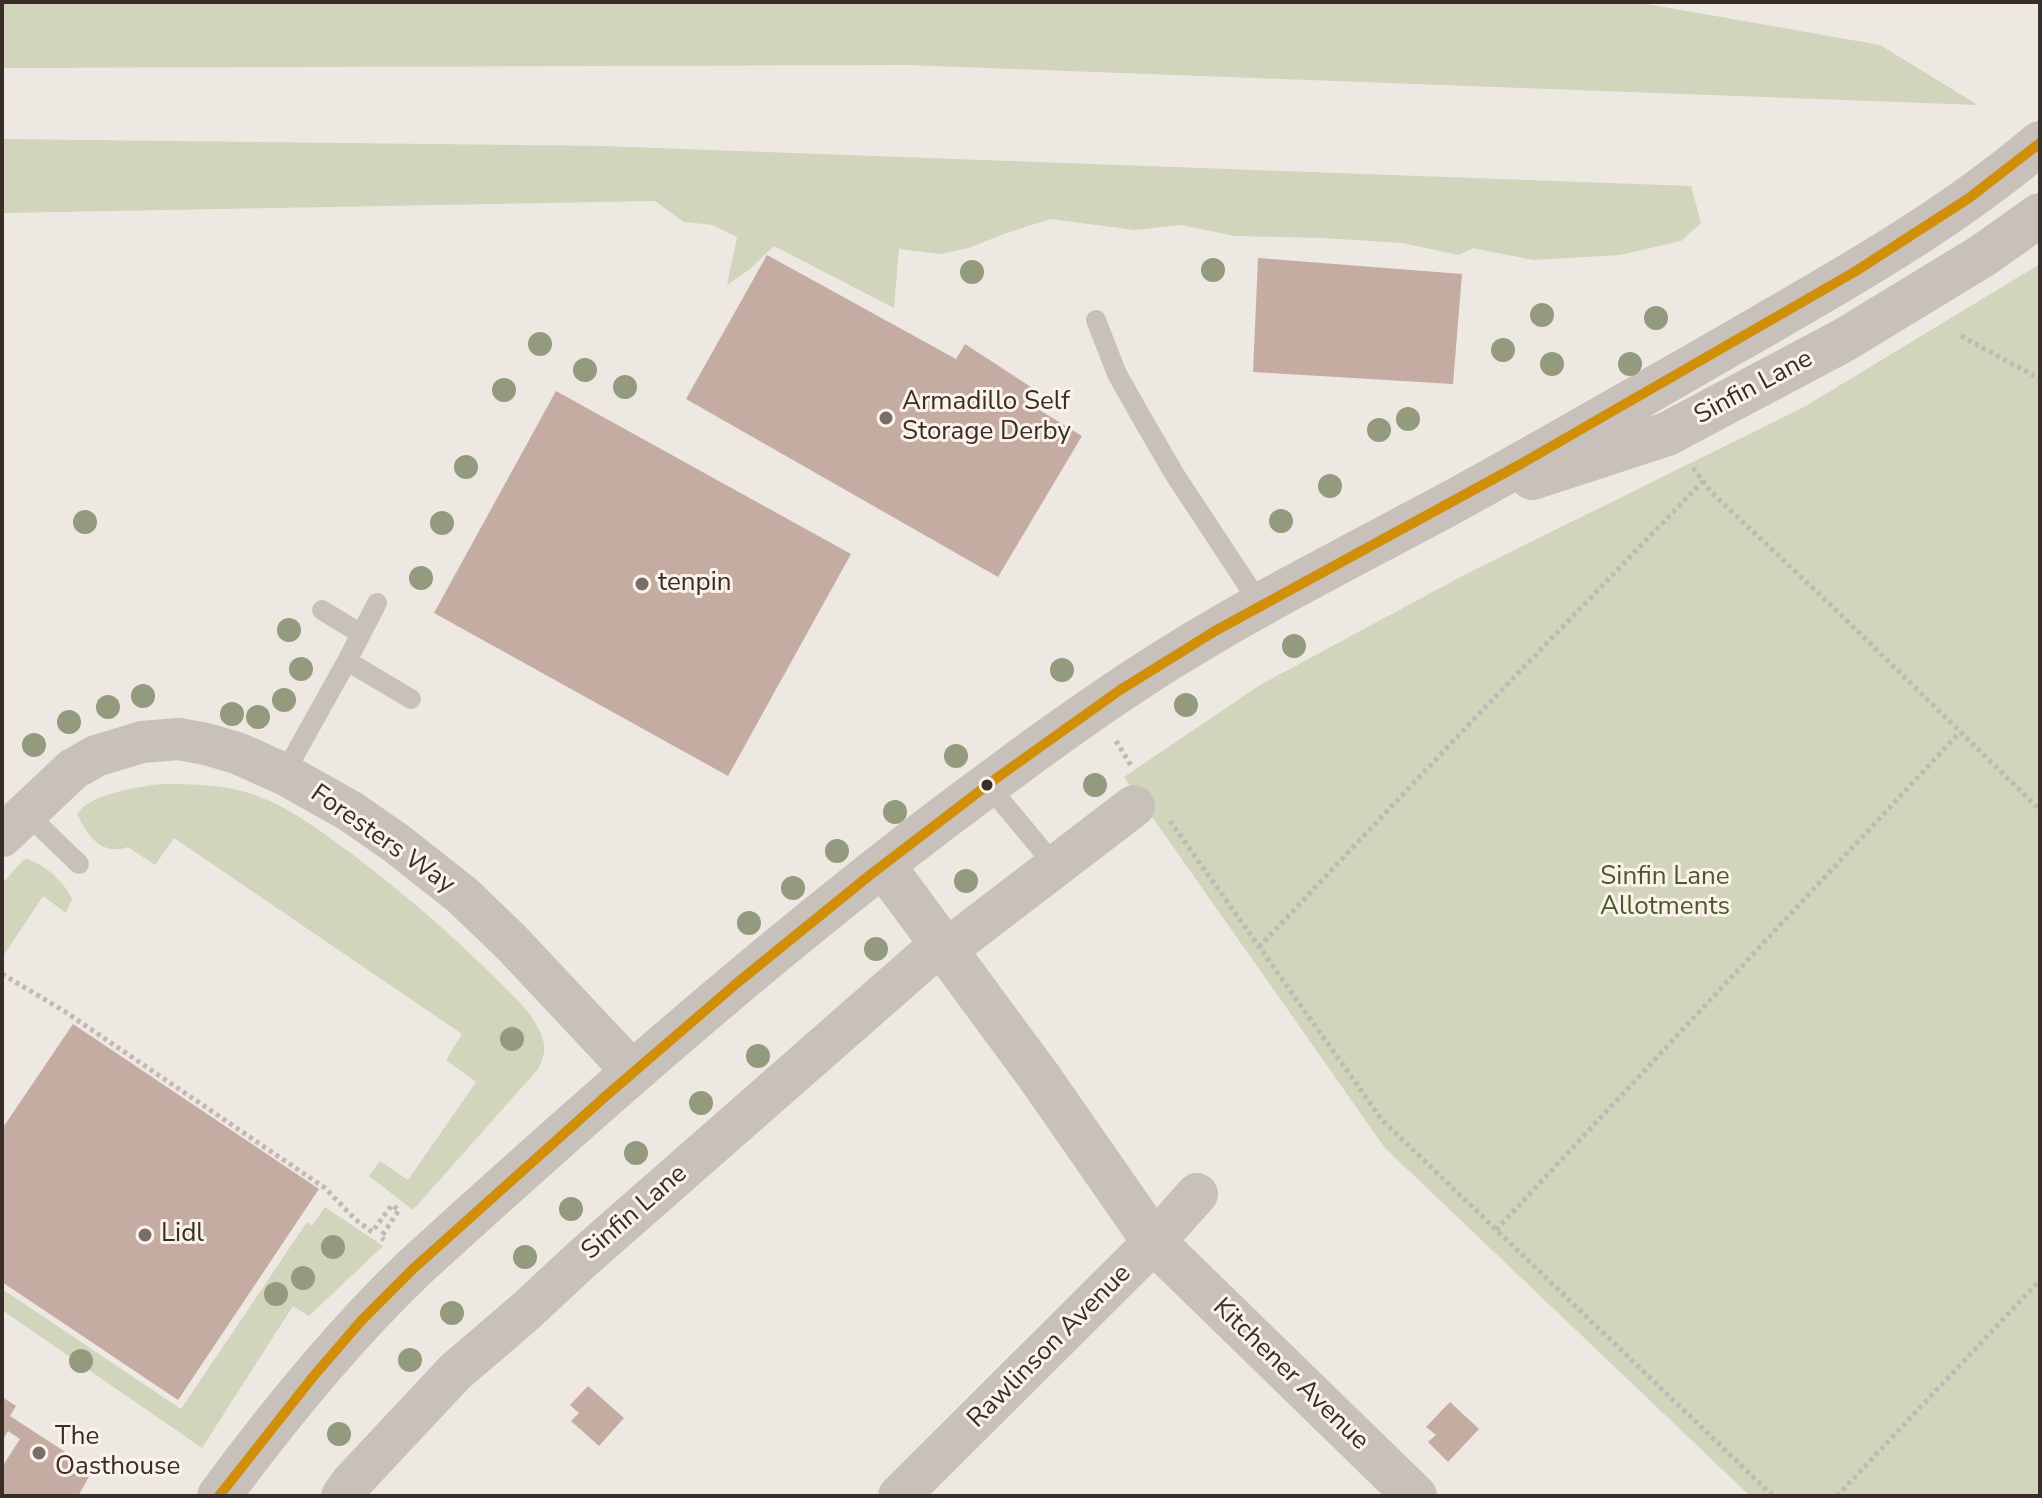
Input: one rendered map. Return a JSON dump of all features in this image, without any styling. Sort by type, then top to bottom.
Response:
[{"type":"street","name":"Sinfin Lane","points":[[219,1496],[305,1386],[414,1268],[633,1072],[817,917],[988,785],[1093,707],[1260,604],[1442,507],[1908,241],[2011,168],[2040,143]]},
{"type":"street","name":"Sinfin Lane","points":[[1442,507],[1667,434],[1844,340],[1982,256],[2040,215]]},
{"type":"street","name":"Foresters Way","points":[[14,824],[73,769],[96,756],[142,742],[179,739],[237,753],[284,774],[350,811],[462,895],[511,942],[633,1072]]},
{"type":"street","name":"Sinfin Lane","points":[[342,1496],[455,1372],[583,1258],[944,947],[1146,798]]},
{"type":"street","name":"Kitchener Avenue","points":[[883,865],[1040,1078],[1154,1242],[1415,1496]]},
{"type":"street","name":"Rawlinson Avenue","points":[[899,1496],[1154,1242],[1197,1194]]},
{"type":"lane","points":[[1096,320],[1117,374],[1143,420],[1175,475],[1260,604]]},
{"type":"lane","points":[[284,774],[377,603]]},
{"type":"lane","points":[[322,610],[361,634]]},
{"type":"lane","points":[[347,661],[411,699]]},
{"type":"lane","points":[[988,785],[1056,867]]},
{"type":"lane","points":[[14,824],[79,864]]},
{"type":"path","points":[[1961,336],[2040,379]]},
{"type":"path","points":[[1667,434],[1712,493],[2040,810]]},
{"type":"path","points":[[1259,947],[1703,481]]},
{"type":"path","points":[[1093,707],[1146,798],[1259,947],[1382,1120],[1773,1496]]},
{"type":"path","points":[[1496,1230],[1960,732]]},
{"type":"path","points":[[2,974],[64,1011],[325,1188],[372,1232],[392,1205],[399,1210],[381,1237],[414,1268]]},
{"type":"path","points":[[1837,1496],[2040,1280]]},
{"type":"green space","points":[[2,2],[1620,2],[1647,4],[1880,45],[1978,105],[907,65],[2,68]]},
{"type":"green space","points":[[2,139],[602,146],[1691,186],[1701,223],[1681,241],[1620,255],[1533,260],[1473,248],[1459,255],[1402,243],[1235,236],[1181,225],[1135,230],[1050,219],[969,248],[940,254],[899,249],[894,308],[774,246],[727,285],[737,237],[712,225],[684,222],[655,201],[2,213]]},
{"type":"green space","name":"Sinfin Lane Allotments","points":[[2040,264],[2040,1496],[1750,1496],[1385,1148],[1124,777],[1260,685],[1466,574],[1804,407]]},
{"type":"green space","points":[[163,784],[205,785],[244,792],[270,801],[302,819],[370,868],[441,926],[512,994],[537,1026],[544,1048],[538,1069],[413,1210],[369,1176],[380,1161],[408,1180],[476,1082],[446,1060],[462,1034],[174,838],[155,865],[128,847],[110,849],[96,842],[77,814],[92,801],[104,796]]},
{"type":"green space","points":[[27,859],[53,874],[72,899],[66,913],[43,896],[2,958],[2,884]]},
{"type":"green space","points":[[325,1207],[383,1246],[309,1316],[293,1306],[202,1448],[2,1310],[2,1289],[181,1409],[307,1222],[312,1226]]},
{"type":"building","name":"Armadillo Self Storage Derby","points":[[767,255],[956,359],[965,344],[1031,387],[1023,400],[1082,436],[998,577],[686,399]]},
{"type":"building","points":[[1258,258],[1462,274],[1453,384],[1253,372]]},
{"type":"building","name":"tenpin","points":[[556,391],[851,554],[728,776],[434,613]]},
{"type":"building","name":"Lidl","points":[[73,1024],[319,1189],[178,1400],[2,1282],[2,1129]]},
{"type":"building","points":[[588,1386],[624,1418],[599,1446],[571,1421],[579,1413],[570,1405]]},
{"type":"building","name":"The Oasthouse","points":[[2,1397],[16,1406],[10,1416],[93,1470],[78,1496],[2,1496],[2,1467],[20,1439],[8,1431],[2,1441]]},
{"type":"building","points":[[1450,1402],[1479,1429],[1448,1462],[1428,1442],[1436,1435],[1426,1427]]},
{"type":"transit line","points":[[219,1496],[312,1378],[361,1321],[414,1268],[737,983],[998,777],[1120,690],[1215,631],[1519,465],[1856,271],[1969,198],[2040,143]]},
{"type":"place","name":"Armadillo Self Storage Derby","points":[[886,418]]},
{"type":"place","name":"tenpin","points":[[642,584]]},
{"type":"place","name":"Lidl","points":[[145,1235]]},
{"type":"place","name":"The Oasthouse","points":[[39,1453]]}]
